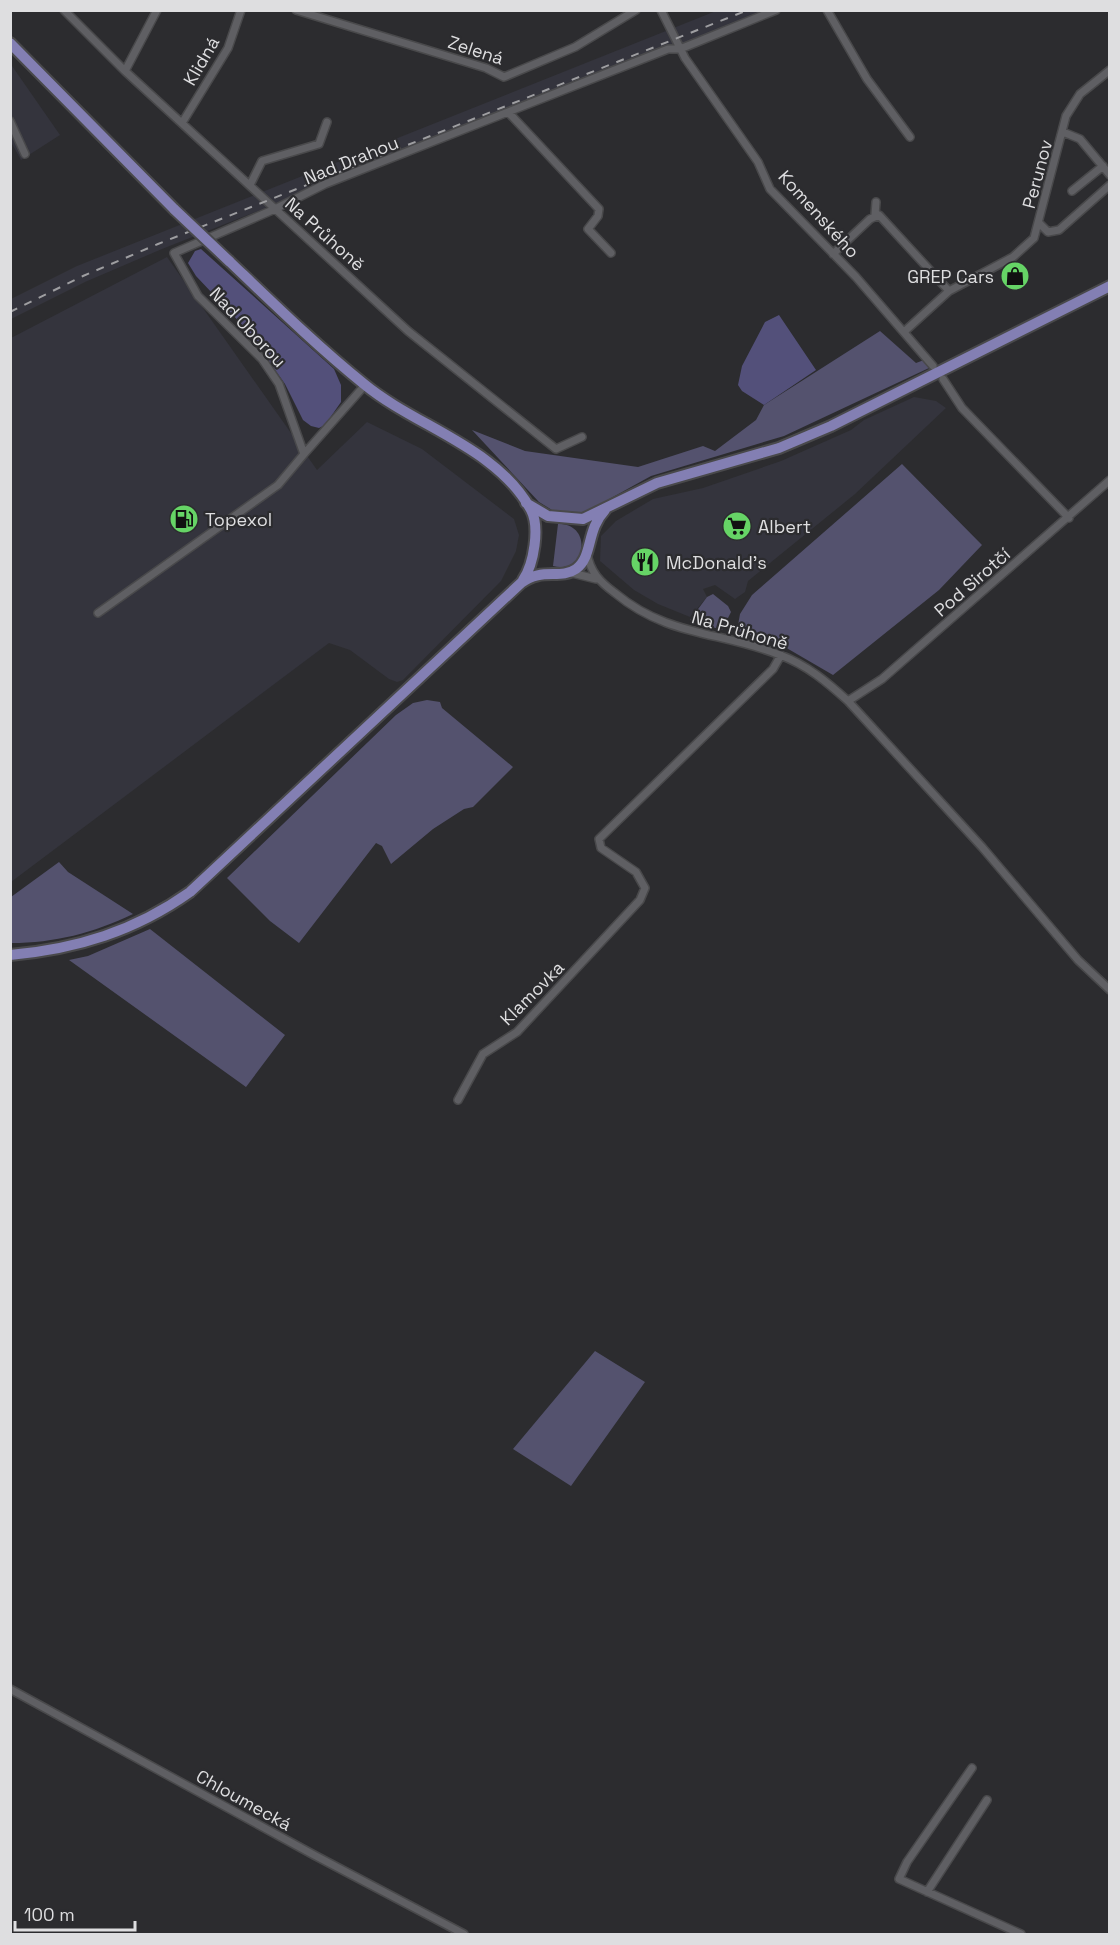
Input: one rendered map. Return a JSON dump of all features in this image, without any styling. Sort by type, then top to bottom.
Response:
[{"type":"main road","points":[[10,43],[175,210],[365,386],[482,458],[526,503],[542,514],[565,519],[583,529],[588,549]]},
{"type":"main road","points":[[535,536],[544,523],[565,519],[583,519],[657,483],[769,451],[831,426],[1110,286]]},
{"type":"main road","points":[[521,583],[531,566],[535,536],[535,521],[526,503]]},
{"type":"main road","points":[[10,955],[60,950],[111,935],[146,920],[190,892],[521,583],[538,574],[568,572],[580,565],[588,549],[595,522],[605,510]]},
{"type":"main road","points":[[533,551],[540,565],[553,572]]},
{"type":"street","name":"Na Průhoně","points":[[64,10],[125,70],[408,331],[556,448],[582,437]]},
{"type":"street","points":[[125,70],[157,10]]},
{"type":"street","name":"Klidná","points":[[182,123],[228,48],[241,10]]},
{"type":"street","name":"Zelená","points":[[296,10],[486,68],[504,77],[575,46],[636,10]]},
{"type":"street","name":"Komenského","points":[[661,10],[680,49],[758,162],[770,189],[905,331],[933,366]]},
{"type":"street","name":"Nad Drahou","points":[[174,253],[275,209],[325,184],[668,49],[680,49],[776,10]]},
{"type":"street","points":[[827,10],[867,79],[910,137]]},
{"type":"street","name":"Perunov","points":[[905,331],[949,291],[1013,257],[1034,238],[1066,116],[1072,104],[1110,70]]},
{"type":"street","points":[[509,113],[598,209],[598,216],[588,229],[611,254]]},
{"type":"street","points":[[10,121],[25,154]]},
{"type":"street","points":[[250,185],[262,161],[319,144],[327,122]]},
{"type":"street","name":"Perunov","points":[[1063,132],[1080,140],[1110,175]]},
{"type":"street","points":[[1072,191],[1103,166]]},
{"type":"street","name":"Perunov","points":[[1039,223],[1048,232],[1059,230],[1110,185]]},
{"type":"street","points":[[833,254],[875,215],[876,202]]},
{"type":"street","points":[[875,215],[882,217],[949,291]]},
{"type":"street","name":"Nad Oborou","points":[[174,253],[198,296],[262,359],[279,384],[304,454]]},
{"type":"street","points":[[943,379],[962,408],[1069,518]]},
{"type":"street","points":[[98,613],[278,485],[365,386]]},
{"type":"street","name":"Pod Sirotčí","points":[[848,700],[882,679],[1110,480]]},
{"type":"street","name":"Na Průhoně","points":[[588,549],[592,572],[635,609],[656,620],[781,655],[814,672],[848,700],[982,847],[1078,960],[1110,990]]},
{"type":"street","name":"Na Průhoně","points":[[568,572],[584,574],[601,582]]},
{"type":"street","name":"Klamovka","points":[[458,1100],[483,1054],[514,1035],[640,900],[645,888],[636,872],[601,848],[599,839],[773,669],[781,655]]},
{"type":"street","name":"Chloumecká","points":[[10,1689],[314,1856],[464,1935]]},
{"type":"street","points":[[972,1767],[907,1862],[899,1879],[1012,1933],[1021,1935]]},
{"type":"street","points":[[927,1892],[987,1800]]},
{"type":"shaded area","points":[[716,11],[764,11],[162,249],[85,282],[11,319],[11,299],[77,266]]},
{"type":"shaded area","points":[[10,63],[60,135],[21,160],[11,142]]},
{"type":"shaded area","points":[[201,249],[334,369],[341,385],[341,402],[325,425],[319,428],[303,420],[285,384],[266,357],[265,349],[196,276],[188,263],[195,251]]},
{"type":"shaded area","points":[[167,257],[317,470],[367,422],[422,449],[514,519],[519,535],[516,551],[501,581],[403,680],[397,682],[389,679],[350,650],[329,643],[11,882],[11,338]]},
{"type":"shaded area","points":[[779,315],[816,370],[764,405],[742,391],[738,385],[742,366],[765,322]]},
{"type":"shaded area","points":[[880,331],[916,363],[924,360],[929,368],[784,436],[651,476],[584,513],[568,514],[552,510],[539,502],[472,430],[525,451],[638,467],[703,446],[715,451],[756,420],[764,405]]},
{"type":"shaded area","points":[[914,397],[936,401],[946,408],[855,494],[748,581],[745,592],[735,599],[715,585],[703,589],[707,597],[690,617],[658,604],[634,590],[600,561],[601,536],[616,521],[653,499],[703,488],[781,461],[851,430],[864,420]]},
{"type":"shaded area","points":[[902,464],[982,545],[939,590],[833,675],[778,643],[737,631],[740,614],[752,595]]},
{"type":"shaded area","points":[[558,524],[569,526],[577,531],[581,539],[579,556],[573,563],[564,567],[553,566]]},
{"type":"shaded area","points":[[713,594],[728,606],[731,612],[722,630],[690,620],[707,597]]},
{"type":"shaded area","points":[[427,700],[440,702],[442,708],[513,767],[473,807],[464,809],[433,829],[391,864],[382,846],[376,843],[299,943],[270,921],[227,878],[396,715],[413,703]]},
{"type":"shaded area","points":[[59,862],[68,872],[133,914],[74,936],[11,943],[11,897]]},
{"type":"shaded area","points":[[150,929],[285,1035],[246,1087],[69,960],[88,956]]},
{"type":"shaded area","points":[[595,1351],[645,1382],[571,1486],[513,1449]]},
{"type":"railway","points":[[10,312],[83,276],[158,244],[748,10]]},
{"type":"place","name":"GREP Cars","points":[[1015,276]]},
{"type":"place","name":"Topexol","points":[[184,519]]},
{"type":"place","name":"Albert","points":[[737,526]]},
{"type":"place","name":"McDonald's","points":[[645,562]]}]
